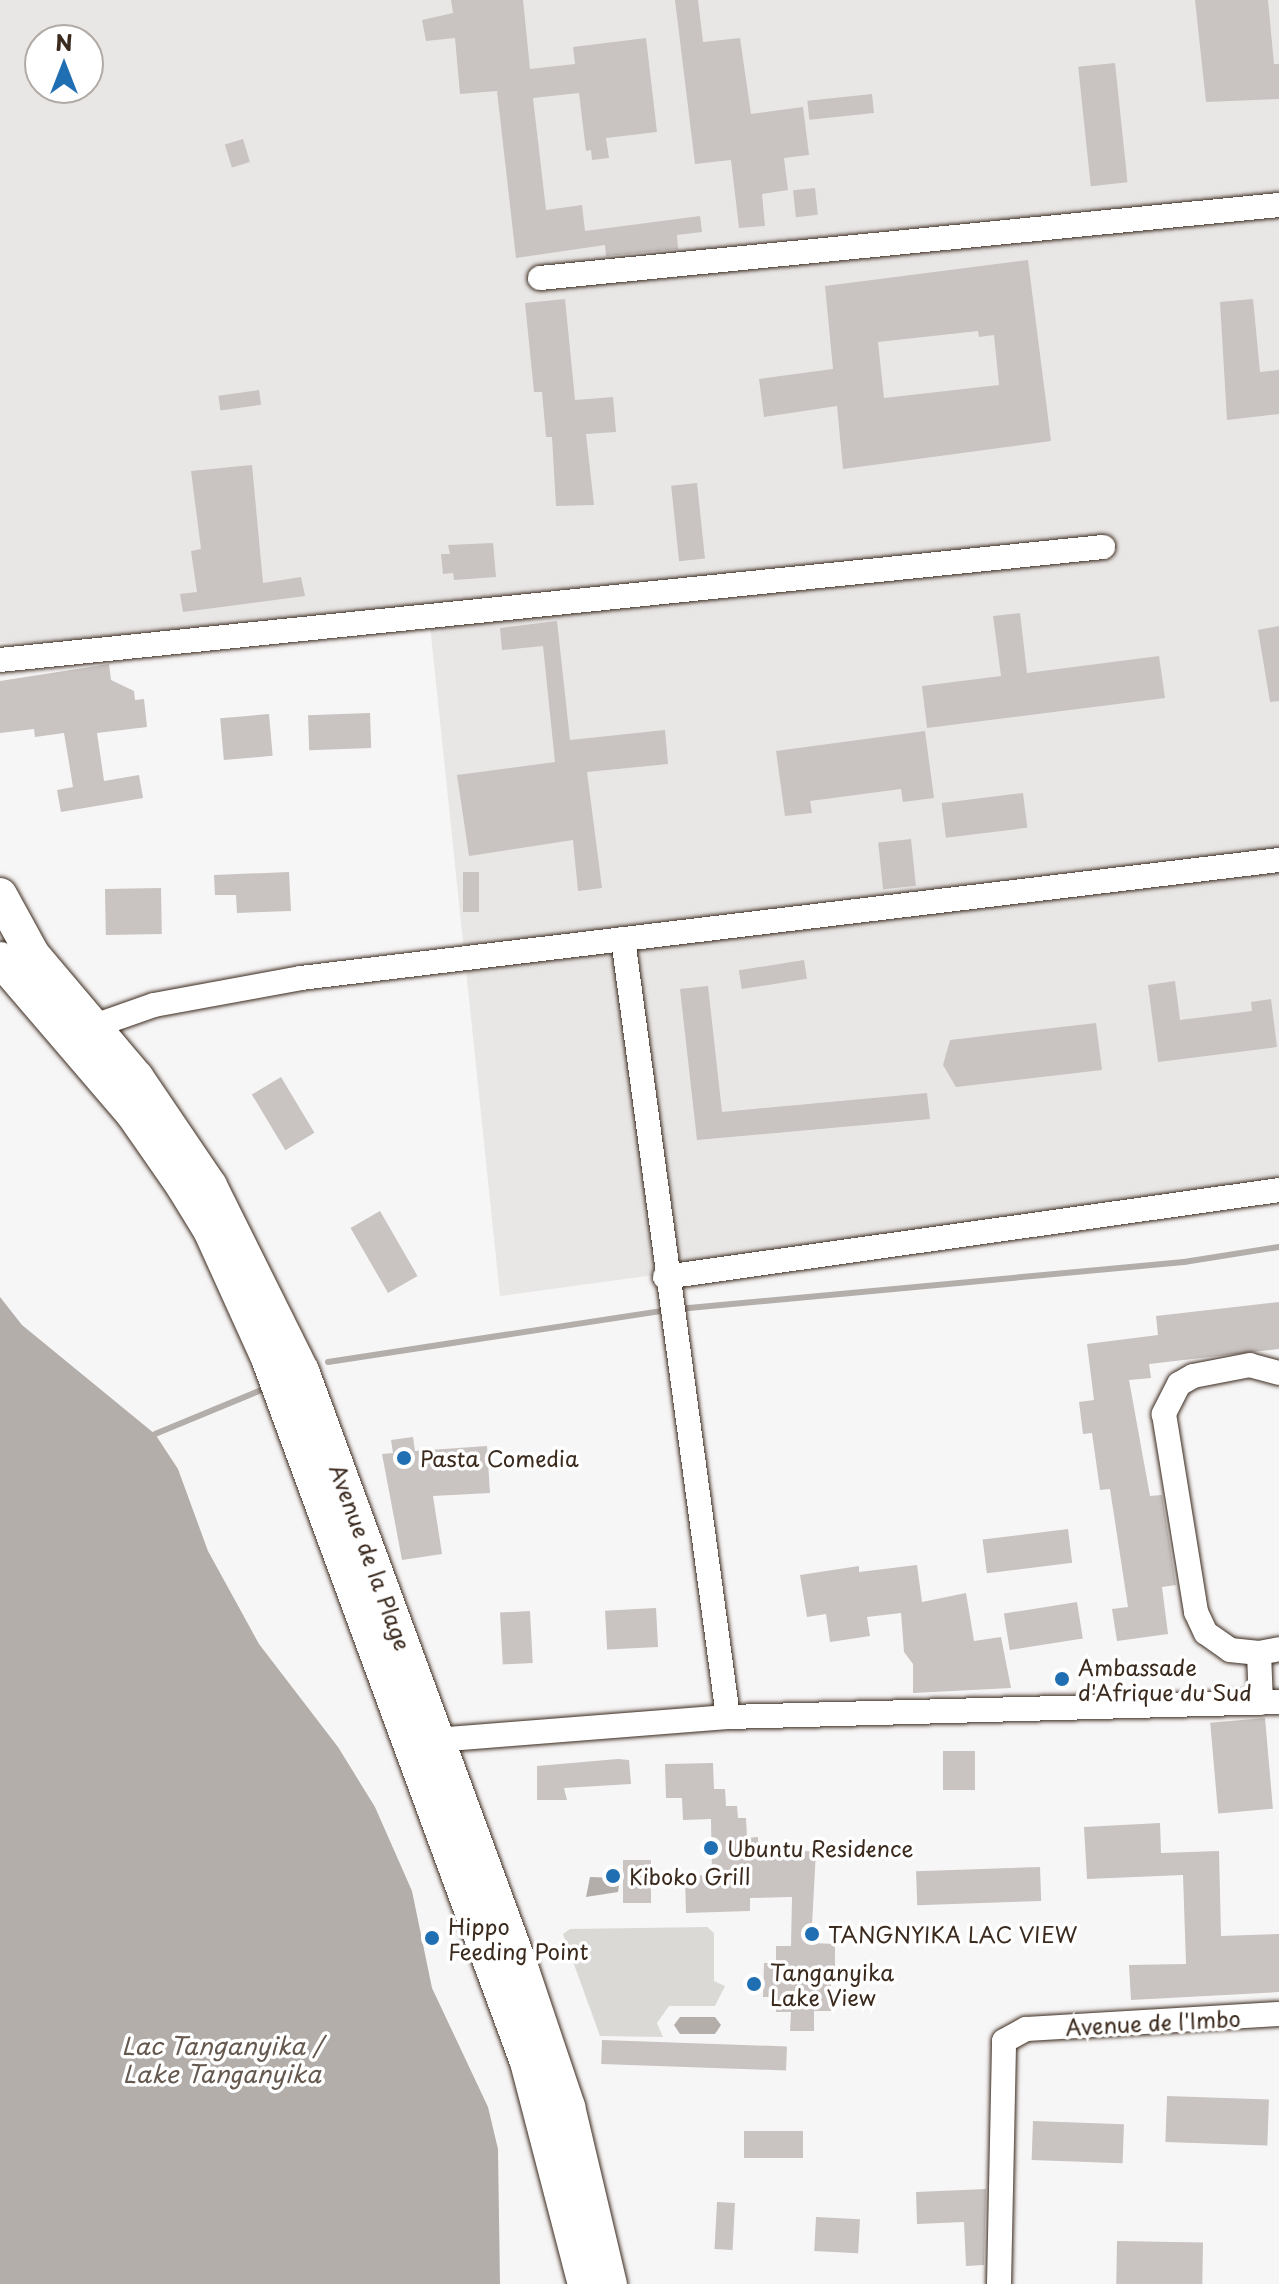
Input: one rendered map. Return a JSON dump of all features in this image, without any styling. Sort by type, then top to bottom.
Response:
[{"type":"main road","name":"Avenue de la Plage","points":[[0,895],[80,1031]]},
{"type":"main road","name":"Avenue de la Plage","points":[[0,959],[80,1031],[177,1134],[232,1221],[313,1396],[527,2062],[585,2284]]},
{"type":"main road","name":"Avenue de la Plage","points":[[426,1741],[568,2107],[610,2284]]},
{"type":"street","points":[[540,278],[1279,205]]},
{"type":"street","points":[[0,660],[1103,547]]},
{"type":"street","points":[[80,1031],[154,1005],[301,978],[1279,860]]},
{"type":"street","points":[[623,939],[666,1286],[728,1717]]},
{"type":"street","points":[[666,1286],[1279,1190]]},
{"type":"street","points":[[426,1741],[728,1717],[1270,1703],[1269,1651],[1230,1650],[1206,1633],[1196,1612],[1164,1414],[1179,1384],[1193,1376],[1250,1365],[1279,1373]]},
{"type":"street","name":"Avenue de l'Imbo","points":[[999,2284],[1000,2053],[1004,2041],[1026,2029],[1279,2014]]},
{"type":"shaded area","points":[[0,0],[1279,0],[1279,1190],[500,1296],[429,616],[145,643],[0,642]]},
{"type":"shaded area","points":[[707,1927],[714,1933],[714,1981],[725,1986],[715,2006],[669,2006],[657,2023],[663,2037],[600,2036],[563,1934],[570,1929]]},
{"type":"water","name":"Lac Tanganyika / Lake Tanganyika","points":[[0,1297],[22,1325],[155,1434],[178,1469],[208,1551],[259,1644],[338,1747],[375,1807],[412,1891],[432,1988],[488,2107],[498,2149],[500,2284],[0,2284]]},
{"type":"water","points":[[590,1877],[620,1878],[618,1892],[586,1897]]},
{"type":"water","points":[[680,2017],[715,2017],[721,2025],[715,2034],[680,2034],[674,2025]]},
{"type":"building","points":[[451,0],[523,0],[530,69],[575,64],[573,47],[646,38],[657,132],[606,138],[609,158],[592,160],[591,150],[586,151],[579,93],[533,98],[546,210],[582,205],[585,231],[700,216],[702,232],[677,235],[678,249],[606,256],[605,245],[516,258],[497,91],[460,94],[455,38],[426,41],[422,20],[453,13]]},
{"type":"building","points":[[675,0],[698,0],[703,42],[740,38],[751,114],[803,107],[809,155],[784,158],[788,190],[762,194],[765,226],[739,228],[731,160],[695,164]]},
{"type":"building","points":[[1195,0],[1268,0],[1274,64],[1279,64],[1279,99],[1206,102]]},
{"type":"building","points":[[1115,63],[1128,182],[1091,186],[1078,67]]},
{"type":"building","points":[[872,94],[874,113],[809,120],[807,101]]},
{"type":"building","points":[[243,139],[250,162],[232,168],[225,145]]},
{"type":"building","points":[[815,188],[818,215],[796,217],[793,190]]},
{"type":"building","points":[[1028,260],[1051,441],[843,469],[837,406],[764,417],[759,379],[833,369],[825,286]],"holes":[[[978,331],[979,337],[994,335],[999,385],[884,398],[878,342]]]},
{"type":"building","points":[[565,299],[575,400],[613,397],[616,432],[586,434],[594,505],[556,506],[552,437],[546,437],[542,392],[534,392],[525,303]]},
{"type":"building","points":[[1253,299],[1260,372],[1279,370],[1279,414],[1227,420],[1220,302]]},
{"type":"building","points":[[259,390],[261,405],[220,411],[218,396]]},
{"type":"building","points":[[252,465],[263,583],[301,577],[305,596],[183,612],[180,594],[197,592],[191,551],[201,549],[191,471]]},
{"type":"building","points":[[697,483],[705,559],[679,561],[671,486]]},
{"type":"building","points":[[493,543],[496,577],[454,580],[453,573],[443,574],[441,554],[450,554],[448,545]]},
{"type":"building","points":[[1020,613],[1027,673],[1159,656],[1165,698],[927,728],[922,686],[1001,676],[993,616]]},
{"type":"building","points":[[557,621],[570,740],[665,730],[668,764],[587,772],[602,888],[578,891],[573,840],[469,856],[457,775],[555,762],[543,646],[502,650],[500,628]]},
{"type":"building","points":[[1279,626],[1279,701],[1270,702],[1258,630]]},
{"type":"building","points":[[109,664],[111,680],[134,691],[135,700],[144,699],[147,727],[97,733],[104,781],[139,775],[143,798],[61,812],[57,790],[73,787],[64,733],[35,737],[34,729],[0,733],[0,681]]},
{"type":"building","points":[[370,713],[371,748],[309,750],[308,715]]},
{"type":"building","points":[[269,714],[273,756],[224,760],[220,718]]},
{"type":"building","points":[[925,731],[934,798],[903,802],[901,789],[810,801],[812,813],[785,816],[776,751]]},
{"type":"building","points":[[1023,793],[1027,828],[946,838],[942,803]]},
{"type":"building","points":[[911,839],[916,886],[883,889],[878,842]]},
{"type":"building","points":[[289,872],[291,911],[237,913],[236,895],[215,895],[214,875]]},
{"type":"building","points":[[463,872],[479,872],[479,912],[463,912]]},
{"type":"building","points":[[161,888],[162,934],[106,935],[105,889]]},
{"type":"building","points":[[804,960],[807,979],[742,989],[739,970]]},
{"type":"building","points":[[1175,981],[1180,1020],[1252,1011],[1251,1002],[1271,999],[1277,1047],[1158,1062],[1148,985]]},
{"type":"building","points":[[708,986],[722,1112],[927,1093],[930,1119],[697,1140],[680,989]]},
{"type":"building","points":[[1096,1023],[1102,1070],[956,1087],[943,1065],[950,1040]]},
{"type":"building","points":[[281,1077],[314,1133],[285,1150],[252,1095]]},
{"type":"building","points":[[380,1211],[418,1276],[388,1293],[351,1228]]},
{"type":"building","points":[[1279,1302],[1279,1349],[1149,1364],[1151,1378],[1129,1380],[1150,1496],[1162,1495],[1176,1585],[1162,1587],[1168,1634],[1117,1641],[1112,1609],[1128,1607],[1110,1489],[1100,1490],[1092,1433],[1083,1434],[1079,1402],[1094,1400],[1087,1344],[1158,1335],[1156,1316]]},
{"type":"building","points":[[413,1437],[415,1451],[487,1446],[490,1493],[433,1496],[442,1554],[402,1560],[382,1454],[393,1453],[391,1440]]},
{"type":"building","points":[[1068,1529],[1072,1563],[987,1573],[983,1539]]},
{"type":"building","points":[[917,1565],[922,1602],[966,1593],[974,1641],[1001,1637],[1011,1688],[913,1693],[913,1664],[904,1652],[901,1613],[867,1617],[870,1636],[830,1642],[826,1614],[807,1617],[800,1575],[859,1566],[859,1572]]},
{"type":"building","points":[[1077,1602],[1083,1639],[1010,1650],[1004,1614]]},
{"type":"building","points":[[656,1608],[658,1647],[607,1650],[605,1611]]},
{"type":"building","points":[[530,1611],[533,1663],[503,1664],[500,1613]]},
{"type":"building","points":[[1265,1718],[1273,1809],[1218,1813],[1210,1723]]},
{"type":"building","points":[[943,1751],[975,1751],[975,1790],[943,1790]]},
{"type":"building","points":[[629,1760],[631,1784],[564,1788],[567,1800],[537,1800],[537,1766]]},
{"type":"building","points":[[713,1763],[714,1789],[725,1789],[726,1806],[737,1806],[738,1818],[746,1818],[747,1838],[758,1837],[758,1852],[816,1851],[811,1943],[835,1944],[835,1970],[831,1970],[831,2011],[814,2011],[814,2031],[790,2031],[791,2012],[776,2012],[776,1997],[763,1997],[764,1963],[776,1963],[776,1946],[791,1946],[792,1897],[750,1898],[750,1911],[686,1913],[685,1876],[712,1875],[711,1819],[683,1820],[682,1798],[666,1798],[665,1764]]},
{"type":"building","points":[[1160,1823],[1161,1853],[1219,1851],[1221,1936],[1279,1934],[1279,1992],[1131,2000],[1129,1965],[1186,1964],[1183,1875],[1087,1879],[1084,1827]]},
{"type":"building","points":[[623,1860],[651,1860],[651,1903],[623,1903]]},
{"type":"building","points":[[1040,1867],[1041,1901],[917,1905],[916,1871]]},
{"type":"building","points":[[602,2040],[787,2046],[786,2070],[601,2064]]},
{"type":"building","points":[[1167,2096],[1269,2100],[1267,2146],[1165,2142]]},
{"type":"building","points":[[1033,2121],[1124,2124],[1123,2163],[1032,2160]]},
{"type":"building","points":[[744,2131],[803,2131],[803,2158],[744,2158]]},
{"type":"building","points":[[986,2189],[984,2265],[966,2266],[964,2222],[917,2224],[916,2192]]},
{"type":"building","points":[[717,2202],[735,2203],[733,2250],[715,2249]]},
{"type":"building","points":[[816,2217],[860,2219],[858,2253],[814,2251]]},
{"type":"building","points":[[1117,2241],[1203,2243],[1202,2284],[1116,2284]]},
{"type":"waterway","points":[[678,1309],[1184,1262],[1279,1247]]},
{"type":"waterway","points":[[328,1362],[667,1310]]},
{"type":"waterway","points":[[155,1434],[259,1391]]},
{"type":"place","name":"Pasta Comedia","points":[[404,1458]]},
{"type":"place","name":"Ambassade d'Afrique du Sud","points":[[1062,1679]]},
{"type":"place","name":"Ubuntu Residence","points":[[711,1848]]},
{"type":"place","name":"Kiboko Grill","points":[[613,1876]]},
{"type":"place","name":"TANGNYIKA LAC VIEW","points":[[812,1934]]},
{"type":"place","name":"Hippo Feeding Point","points":[[432,1938]]},
{"type":"place","name":"Tanganyika Lake View","points":[[754,1984]]}]
